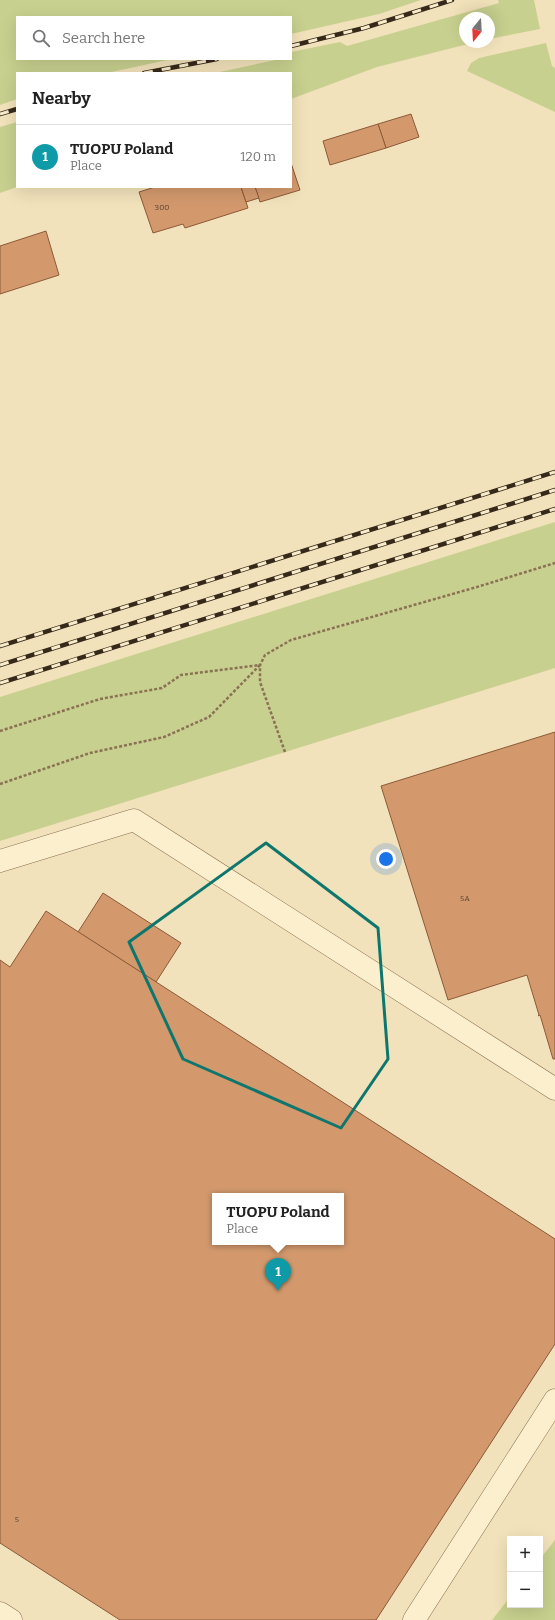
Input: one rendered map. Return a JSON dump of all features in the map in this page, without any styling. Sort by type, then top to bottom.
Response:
[{"type":"lane","points":[[0,861],[134,820],[555,1089]]},
{"type":"lane","points":[[414,1620],[555,1400]]},
{"type":"lane","points":[[0,1613],[11,1620]]},
{"type":"path","points":[[0,784],[90,753],[164,737],[209,717],[260,665],[265,655],[290,640],[477,588],[555,562]]},
{"type":"path","points":[[0,731],[100,699],[162,688],[182,675],[260,665]]},
{"type":"path","points":[[260,665],[260,682],[285,752]]},
{"type":"highlighted area","points":[[266,843],[378,928],[388,1059],[341,1128],[183,1059],[129,942]]},
{"type":"green space","points":[[0,0],[421,0],[379,14],[292,34],[292,16],[16,16],[16,60],[167,60],[112,72],[16,72],[16,99],[0,105]]},
{"type":"green space","points":[[498,0],[534,0],[540,29],[495,38],[495,12],[467,12],[499,3]]},
{"type":"green space","points":[[459,14],[459,46],[377,67],[292,99],[292,72],[220,72],[275,60],[292,60],[292,52],[340,42],[347,46]]},
{"type":"green space","points":[[546,43],[552,66],[555,68],[555,112],[467,71],[471,63],[479,58]]},
{"type":"green space","points":[[16,122],[16,187],[0,193],[0,127]]},
{"type":"green space","points":[[555,522],[555,668],[0,841],[0,697]]},
{"type":"green space","points":[[555,1540],[555,1620],[492,1620],[507,1601],[507,1608],[543,1608],[543,1555]]},
{"type":"building","points":[[411,114],[419,137],[386,148],[378,124]]},
{"type":"building","points":[[378,124],[386,148],[330,165],[323,141]]},
{"type":"building","points":[[292,166],[300,190],[260,202],[255,188],[292,188]]},
{"type":"building","points":[[152,188],[241,188],[248,208],[185,228],[183,224],[153,233],[139,192]]},
{"type":"building","points":[[241,188],[255,188],[259,198],[246,202]]},
{"type":"building","points":[[46,231],[59,275],[0,294],[0,246]]},
{"type":"building","points":[[555,732],[555,1059],[553,1059],[540,1015],[538,1016],[539,1015],[527,975],[448,1000],[381,786]]},
{"type":"building","points":[[103,893],[181,943],[156,982],[78,932]]},
{"type":"building","points":[[46,911],[555,1239],[555,1344],[376,1620],[120,1620],[0,1543],[0,960],[10,967]]},
{"type":"railway","points":[[292,46],[364,28],[452,0]]},
{"type":"railway","points":[[149,72],[212,60]]},
{"type":"railway","points":[[0,114],[16,109]]},
{"type":"railway","points":[[0,646],[555,472]]},
{"type":"railway","points":[[0,665],[555,490]]},
{"type":"railway","points":[[0,683],[555,509]]},
{"type":"place","name":"TUOPU Poland","points":[[278,1291]]}]
